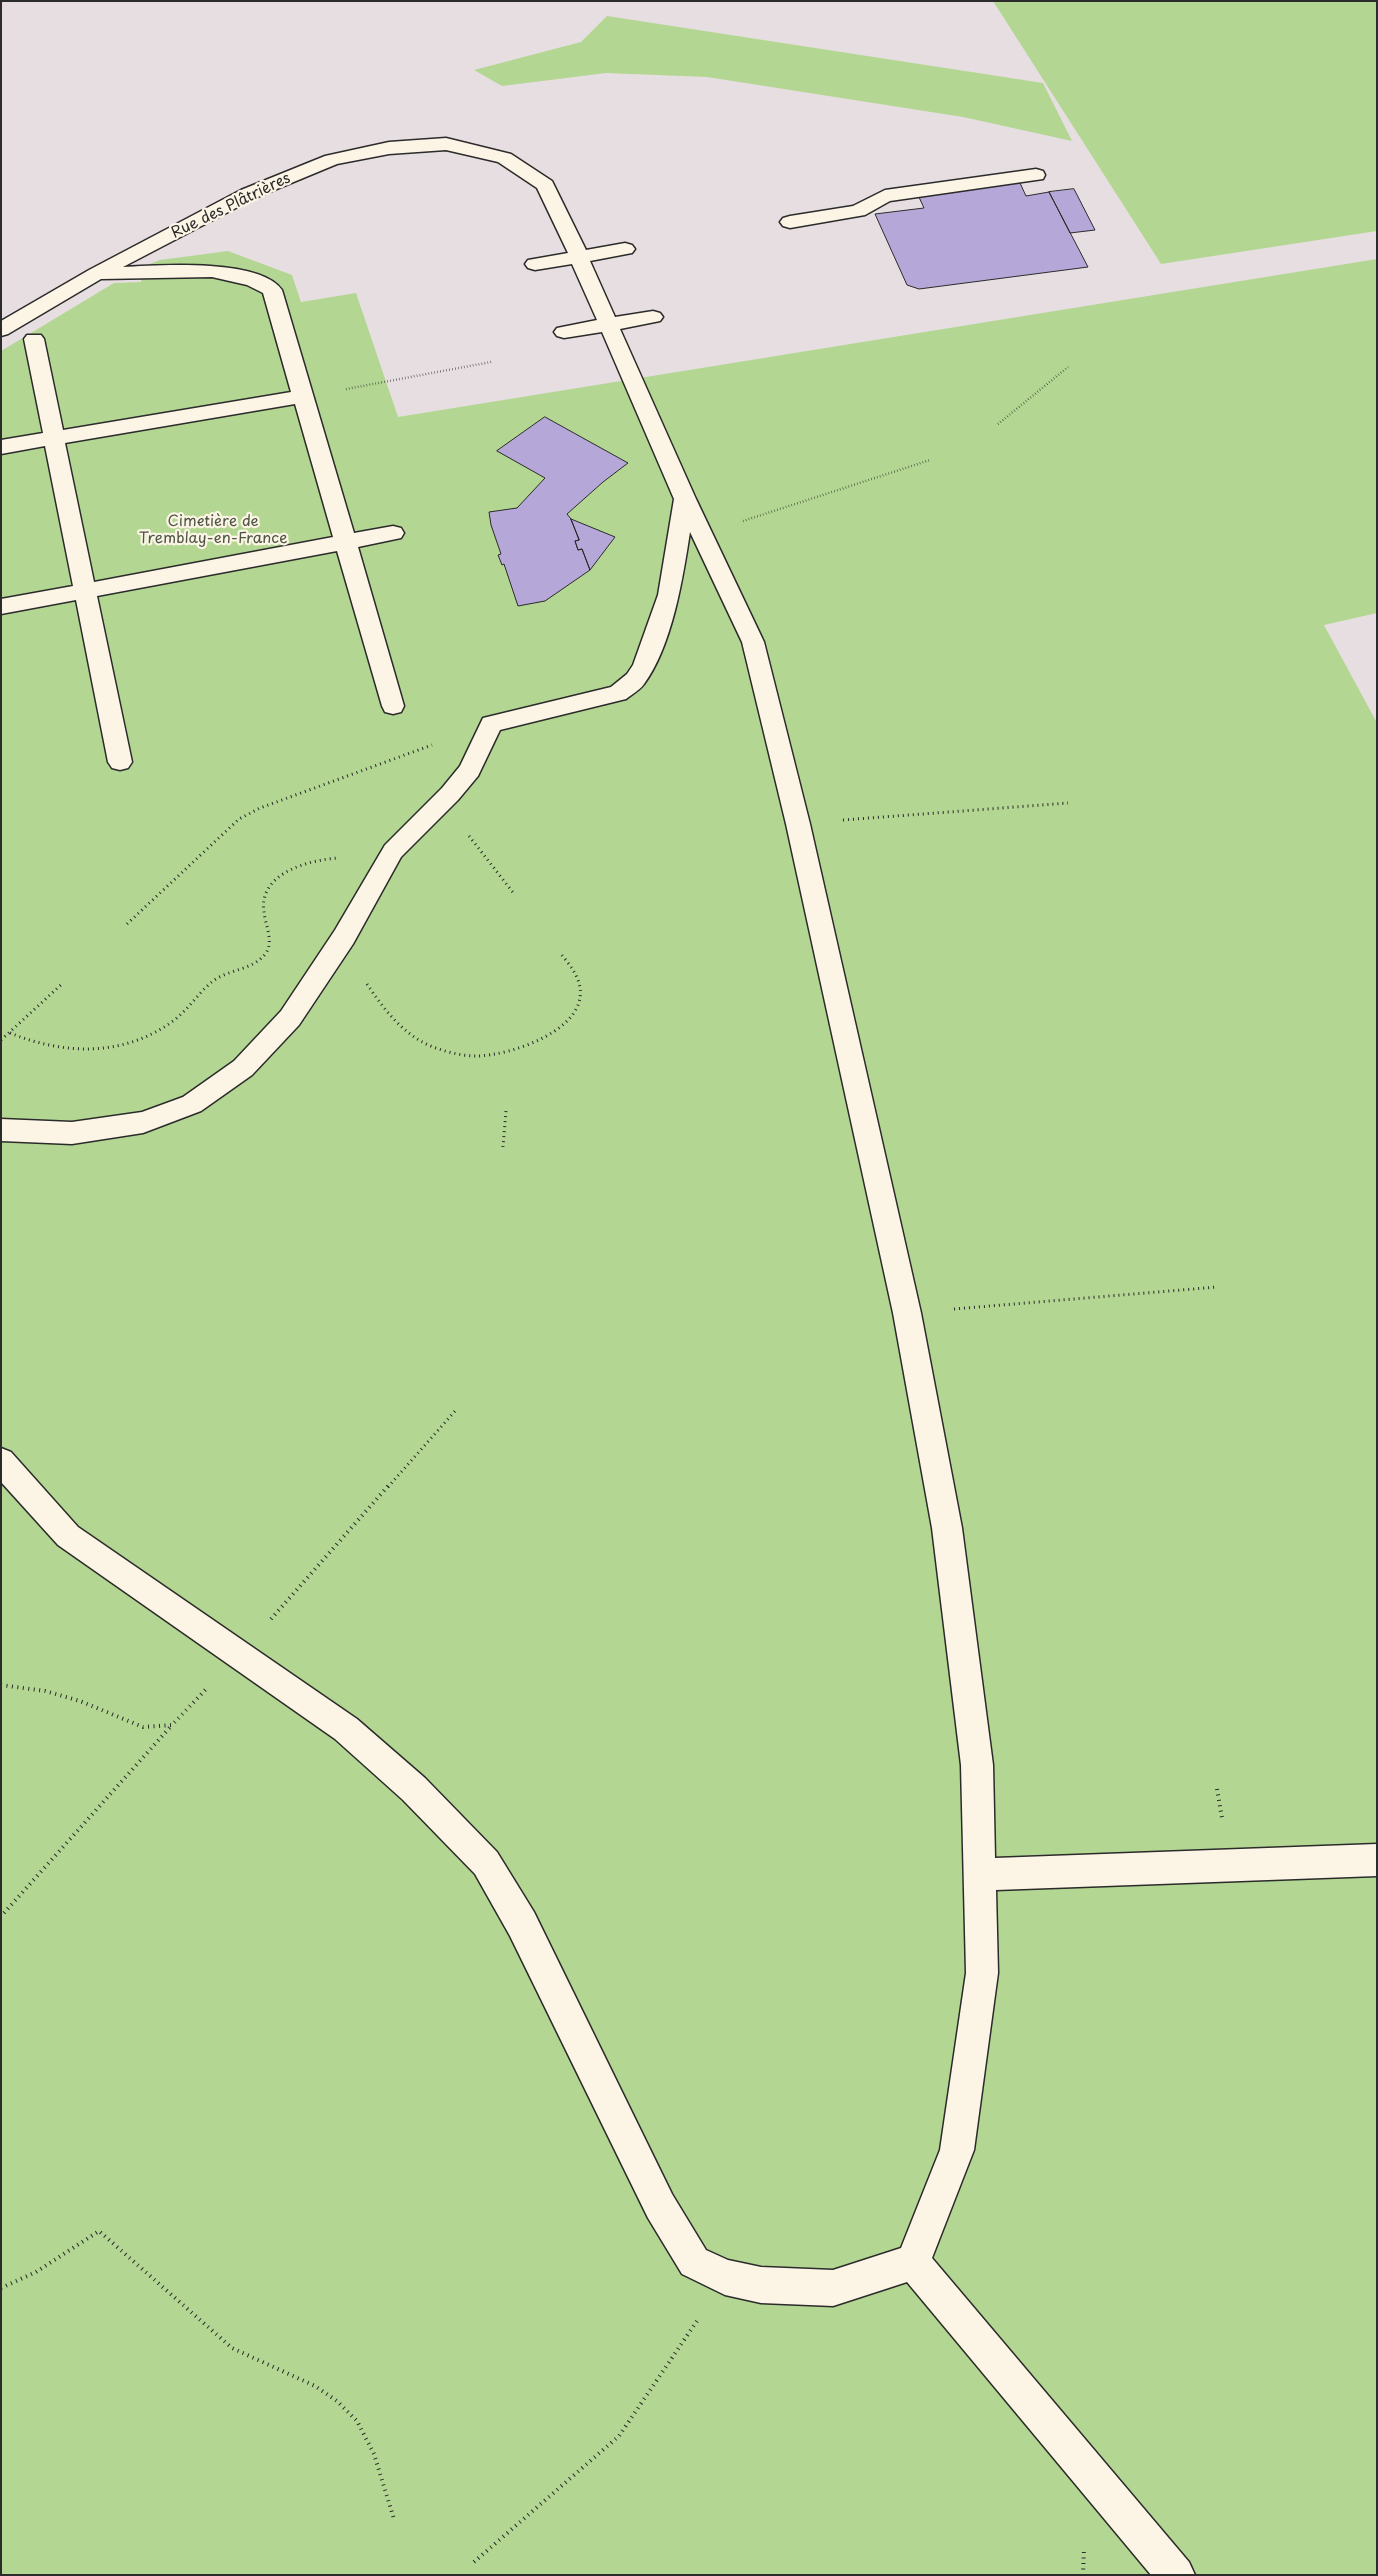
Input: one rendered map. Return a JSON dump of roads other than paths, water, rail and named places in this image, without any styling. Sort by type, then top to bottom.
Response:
[{"type":"lane","name":"Rue des Plâtrières","points":[[1,330],[96,274],[248,194],[332,160],[389,148],[446,144],[504,158],[545,185],[566,227],[685,499],[753,642],[798,824],[906,1313],[947,1528],[977,1765],[982,1973],[957,2150],[913,2262]]},
{"type":"lane","points":[[790,222],[858,211],[886,196],[1036,175]]},
{"type":"lane","points":[[536,264],[625,249]]},
{"type":"lane","points":[[96,274],[228,272],[242,275],[272,290],[394,706]]},
{"type":"lane","points":[[564,332],[653,317]]},
{"type":"lane","points":[[34,339],[120,762]]},
{"type":"lane","points":[[1,447],[303,396]]},
{"type":"lane","points":[[1,1130],[72,1133],[144,1122],[192,1104],[243,1068],[290,1018],[339,944],[392,851],[442,802],[470,770],[491,724],[618,693],[635,680],[644,665],[669,595],[685,499]]},
{"type":"lane","points":[[1,606],[393,533]]},
{"type":"lane","points":[[1,1461],[68,1536],[346,1729],[414,1789],[486,1864],[522,1924],[660,2206],[694,2262],[725,2277],[761,2285],[834,2288],[913,2262],[1176,2575]]},
{"type":"lane","points":[[980,1874],[1377,1860]]},
{"type":"park label","name":"Cimetière de Tremblay-en-France","points":[[213,530]]}]
